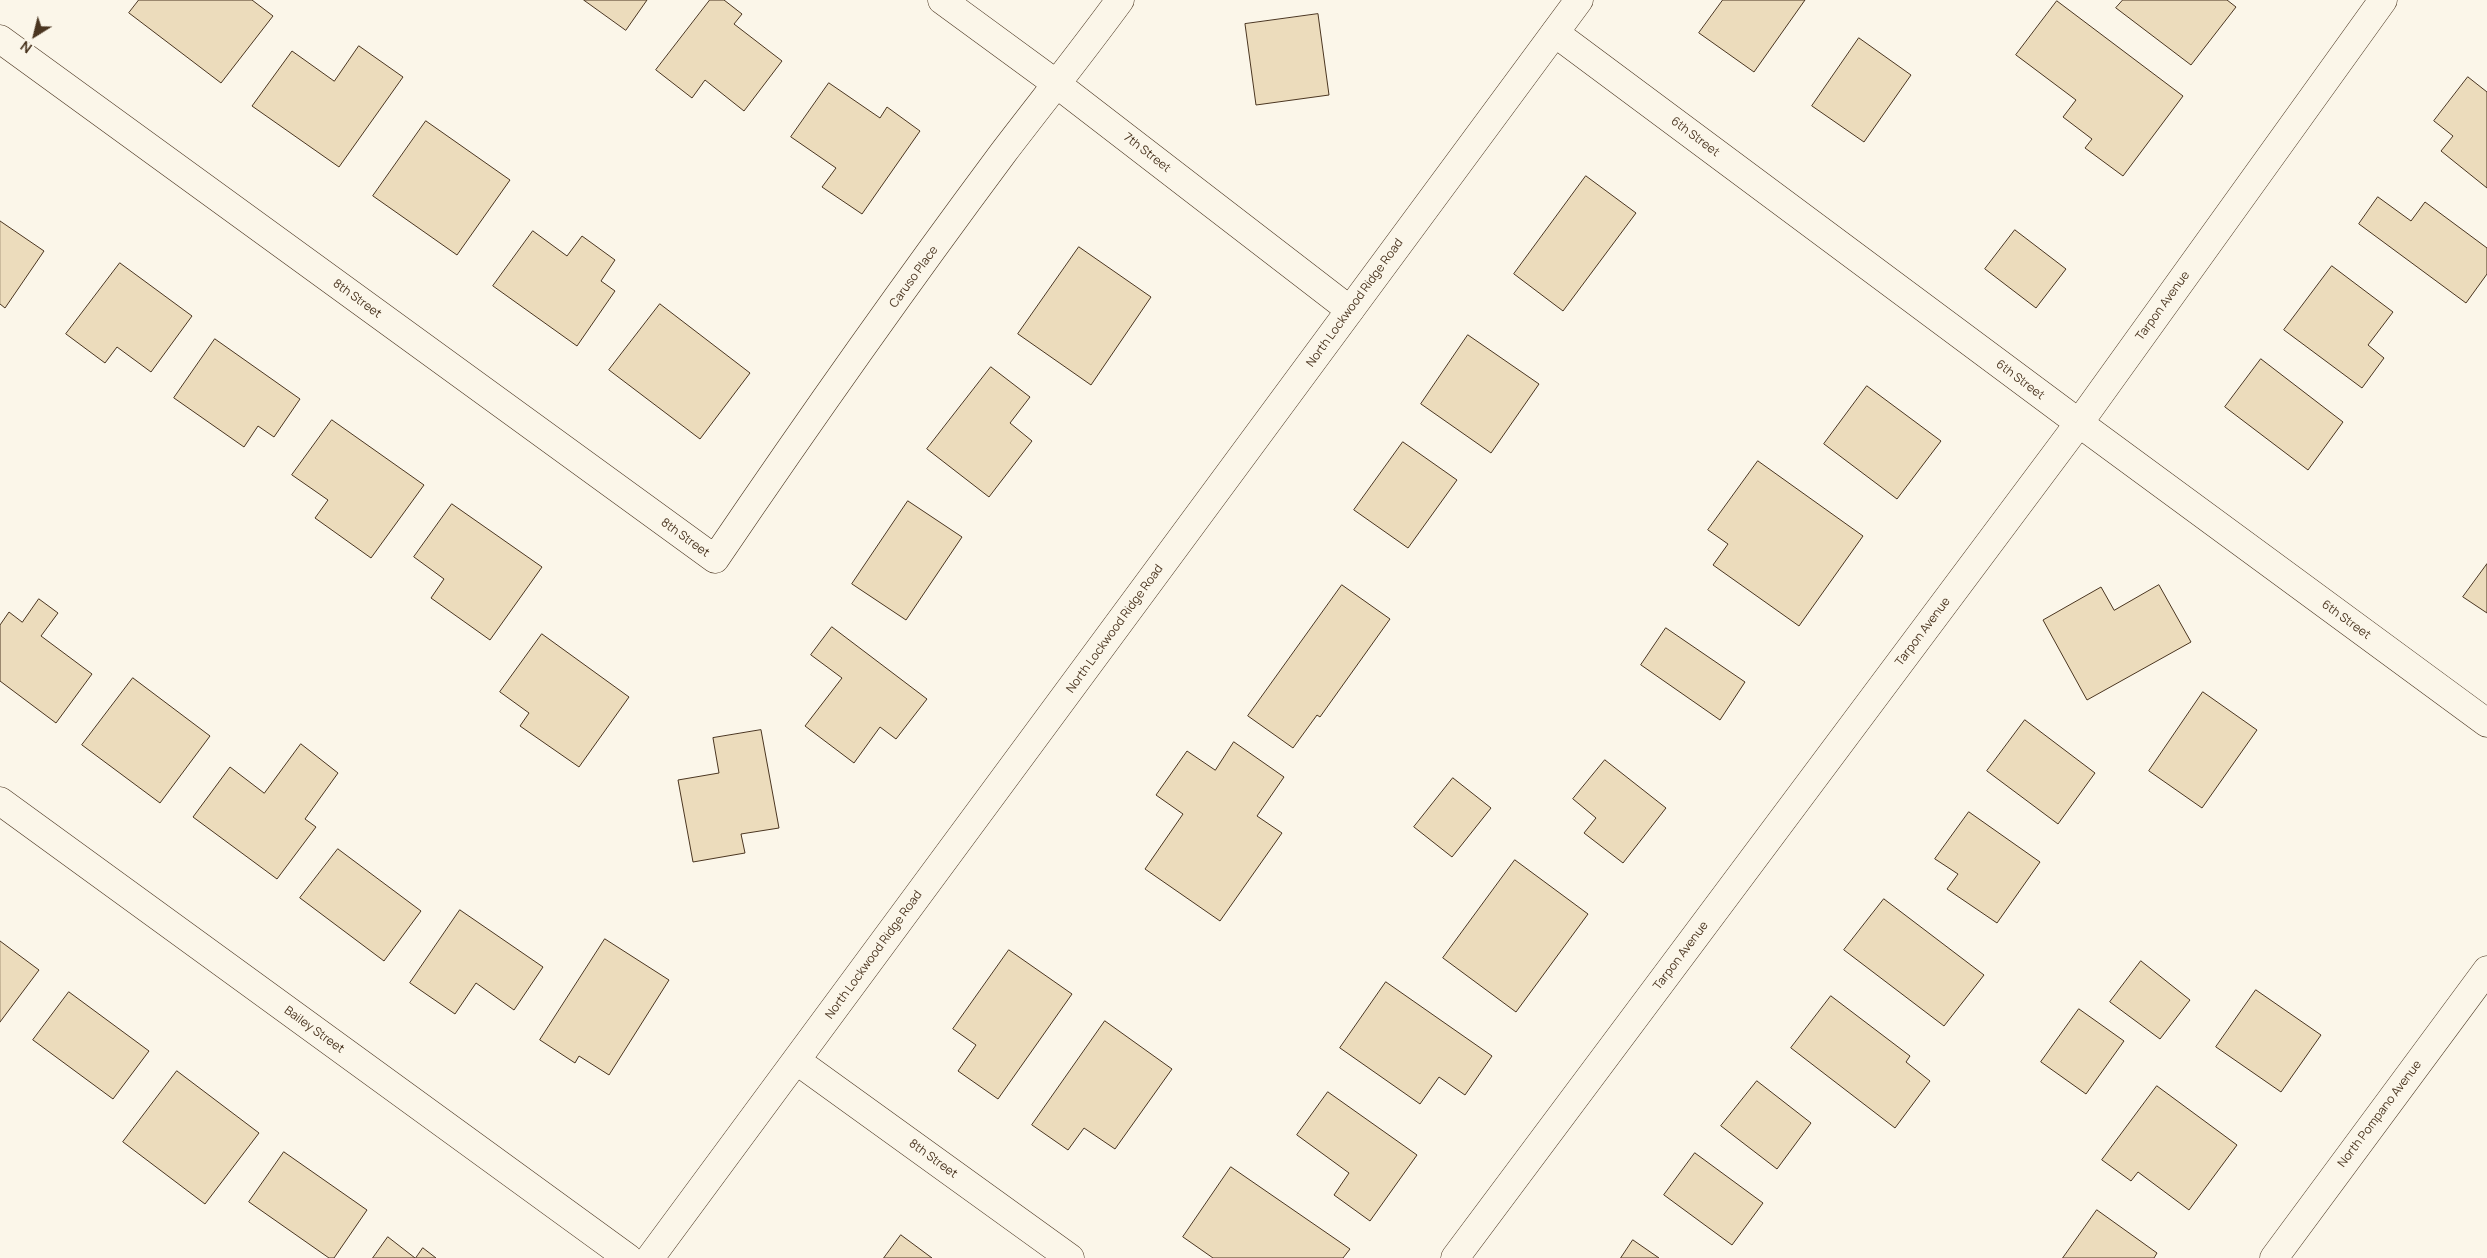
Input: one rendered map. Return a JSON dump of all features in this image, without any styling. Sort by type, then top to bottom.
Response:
[{"type":"street","name":"7th Street","points":[[942,0],[1058,84],[1350,310]]},
{"type":"street","name":"Caruso Place","points":[[714,559],[780,464],[1004,153],[1120,0]]},
{"type":"street","name":"North Lockwood Ridge Road","points":[[650,1258],[1579,0]]},
{"type":"street","name":"Tarpon Avenue","points":[[1455,1258],[2079,423],[2383,0]]},
{"type":"street","name":"6th Street","points":[[1555,33],[2487,724]]},
{"type":"street","name":"8th Street","points":[[0,39],[714,559]]},
{"type":"street","name":"Bailey Street","points":[[0,801],[628,1258]]},
{"type":"street","name":"North Pompano Avenue","points":[[2274,1258],[2487,970]]},
{"type":"street","name":"8th Street","points":[[797,1060],[1070,1258]]},
{"type":"building","points":[[139,0],[252,0],[273,16],[221,83],[129,13]]},
{"type":"building","points":[[584,0],[647,0],[626,30]]},
{"type":"building","points":[[710,0],[724,0],[742,14],[734,24],[782,61],[744,111],[705,80],[692,98],[656,70]]},
{"type":"building","points":[[1723,0],[1805,0],[1754,72],[1699,33]]},
{"type":"building","points":[[2123,0],[2227,0],[2236,7],[2191,65],[2116,8]]},
{"type":"building","points":[[2057,1],[2183,96],[2123,176],[2085,148],[2092,139],[2063,117],[2076,100],[2016,55]]},
{"type":"building","points":[[1318,14],[1329,95],[1256,105],[1245,24]]},
{"type":"building","points":[[1859,38],[1911,75],[1864,142],[1812,106]]},
{"type":"building","points":[[359,46],[403,77],[339,167],[252,106],[292,51],[334,81]]},
{"type":"building","points":[[2468,77],[2487,92],[2487,188],[2441,151],[2453,136],[2434,121]]},
{"type":"building","points":[[829,83],[880,118],[887,107],[920,131],[862,214],[822,187],[836,168],[791,137]]},
{"type":"building","points":[[426,121],[510,180],[457,255],[373,196]]},
{"type":"building","points":[[1586,176],[1636,213],[1563,311],[1514,274]]},
{"type":"building","points":[[2378,197],[2411,221],[2425,202],[2487,248],[2487,274],[2466,303],[2359,224]]},
{"type":"building","points":[[0,221],[44,251],[5,308],[0,304]]},
{"type":"building","points":[[2015,230],[2066,269],[2036,308],[1985,269]]},
{"type":"building","points":[[533,231],[567,256],[582,236],[615,260],[601,281],[615,291],[577,346],[493,286]]},
{"type":"building","points":[[1079,247],[1151,297],[1091,385],[1018,334]]},
{"type":"building","points":[[120,263],[192,316],[151,372],[117,347],[105,363],[66,334]]},
{"type":"building","points":[[2332,266],[2393,312],[2368,345],[2384,358],[2362,388],[2284,330]]},
{"type":"building","points":[[660,304],[750,373],[700,439],[609,370]]},
{"type":"building","points":[[1468,335],[1539,384],[1491,453],[1421,404]]},
{"type":"building","points":[[215,339],[300,399],[274,437],[258,426],[244,447],[174,398]]},
{"type":"building","points":[[2261,359],[2343,422],[2308,470],[2225,407]]},
{"type":"building","points":[[991,367],[1030,397],[1010,423],[1032,441],[989,497],[927,449]]},
{"type":"building","points":[[1867,386],[1941,441],[1897,499],[1824,444]]},
{"type":"building","points":[[332,420],[424,485],[371,558],[315,518],[328,500],[292,475]]},
{"type":"building","points":[[1403,442],[1457,480],[1408,548],[1354,510]]},
{"type":"building","points":[[1758,461],[1863,536],[1799,626],[1713,565],[1728,544],[1708,530]]},
{"type":"building","points":[[908,501],[962,537],[906,620],[852,584]]},
{"type":"building","points":[[452,504],[542,567],[490,640],[431,598],[444,579],[414,557]]},
{"type":"building","points":[[2487,564],[2487,613],[2463,597]]},
{"type":"building","points":[[1342,585],[1390,619],[1320,717],[1317,715],[1293,748],[1248,716]]},
{"type":"building","points":[[2159,585],[2191,642],[2087,700],[2043,620],[2101,587],[2114,610]]},
{"type":"building","points":[[39,599],[58,613],[41,636],[92,674],[56,723],[0,681],[0,625],[9,612],[22,622]]},
{"type":"building","points":[[832,627],[927,699],[896,739],[880,727],[854,763],[805,726],[842,678],[811,655]]},
{"type":"building","points":[[1666,628],[1745,682],[1720,720],[1641,665]]},
{"type":"building","points":[[542,634],[629,697],[579,767],[520,726],[529,713],[500,692]]},
{"type":"building","points":[[133,678],[210,736],[160,803],[82,745]]},
{"type":"building","points":[[2203,692],[2257,730],[2202,808],[2149,771]]},
{"type":"building","points":[[2025,720],[2095,773],[2058,824],[1987,771]]},
{"type":"building","points":[[761,730],[779,828],[741,834],[745,853],[693,862],[678,780],[719,773],[713,738]]},
{"type":"building","points":[[1234,742],[1284,777],[1257,816],[1282,833],[1220,921],[1145,869],[1183,814],[1156,795],[1187,751],[1215,770]]},
{"type":"building","points":[[301,744],[338,773],[305,819],[316,827],[277,879],[193,817],[230,767],[264,793]]},
{"type":"building","points":[[1605,760],[1666,808],[1623,863],[1584,833],[1596,818],[1573,799]]},
{"type":"building","points":[[1453,778],[1491,808],[1452,857],[1414,827]]},
{"type":"building","points":[[1969,812],[2040,862],[1997,923],[1947,889],[1958,874],[1935,859]]},
{"type":"building","points":[[338,849],[421,911],[384,961],[300,898]]},
{"type":"building","points":[[1515,860],[1588,914],[1516,1012],[1443,958]]},
{"type":"building","points":[[1884,899],[1984,975],[1944,1026],[1844,950]]},
{"type":"building","points":[[460,910],[543,967],[514,1010],[476,983],[455,1014],[410,983]]},
{"type":"building","points":[[605,939],[669,980],[609,1075],[579,1056],[575,1063],[540,1040]]},
{"type":"building","points":[[0,941],[39,970],[0,1022]]},
{"type":"building","points":[[1009,950],[1072,994],[998,1099],[958,1071],[976,1045],[953,1029]]},
{"type":"building","points":[[2141,961],[2190,1000],[2160,1039],[2110,1002]]},
{"type":"building","points":[[1386,982],[1492,1056],[1465,1095],[1439,1077],[1420,1104],[1340,1048]]},
{"type":"building","points":[[2256,990],[2321,1035],[2281,1092],[2216,1047]]},
{"type":"building","points":[[69,992],[149,1051],[113,1099],[33,1040]]},
{"type":"building","points":[[1831,996],[1910,1056],[1906,1062],[1930,1081],[1895,1128],[1791,1048]]},
{"type":"building","points":[[2079,1009],[2124,1041],[2086,1094],[2041,1062]]},
{"type":"building","points":[[1105,1021],[1172,1069],[1115,1149],[1084,1128],[1068,1150],[1032,1125]]},
{"type":"building","points":[[177,1071],[259,1133],[205,1204],[123,1142]]},
{"type":"building","points":[[1757,1081],[1811,1123],[1777,1169],[1721,1126]]},
{"type":"building","points":[[2157,1086],[2237,1145],[2189,1210],[2138,1172],[2131,1181],[2102,1160]]},
{"type":"building","points":[[1328,1092],[1417,1155],[1370,1221],[1334,1195],[1349,1173],[1297,1135]]},
{"type":"building","points":[[284,1152],[367,1210],[334,1258],[329,1258],[249,1202]]},
{"type":"building","points":[[1695,1153],[1763,1203],[1732,1245],[1664,1195]]},
{"type":"building","points":[[1231,1167],[1350,1249],[1343,1258],[1213,1258],[1183,1237]]},
{"type":"building","points":[[2097,1210],[2157,1253],[2154,1258],[2063,1258]]},
{"type":"building","points":[[901,1235],[932,1258],[884,1258]]},
{"type":"building","points":[[388,1237],[415,1258],[373,1258]]},
{"type":"building","points":[[1633,1240],[1659,1258],[1621,1258]]},
{"type":"building","points":[[423,1248],[436,1258],[416,1258]]}]
